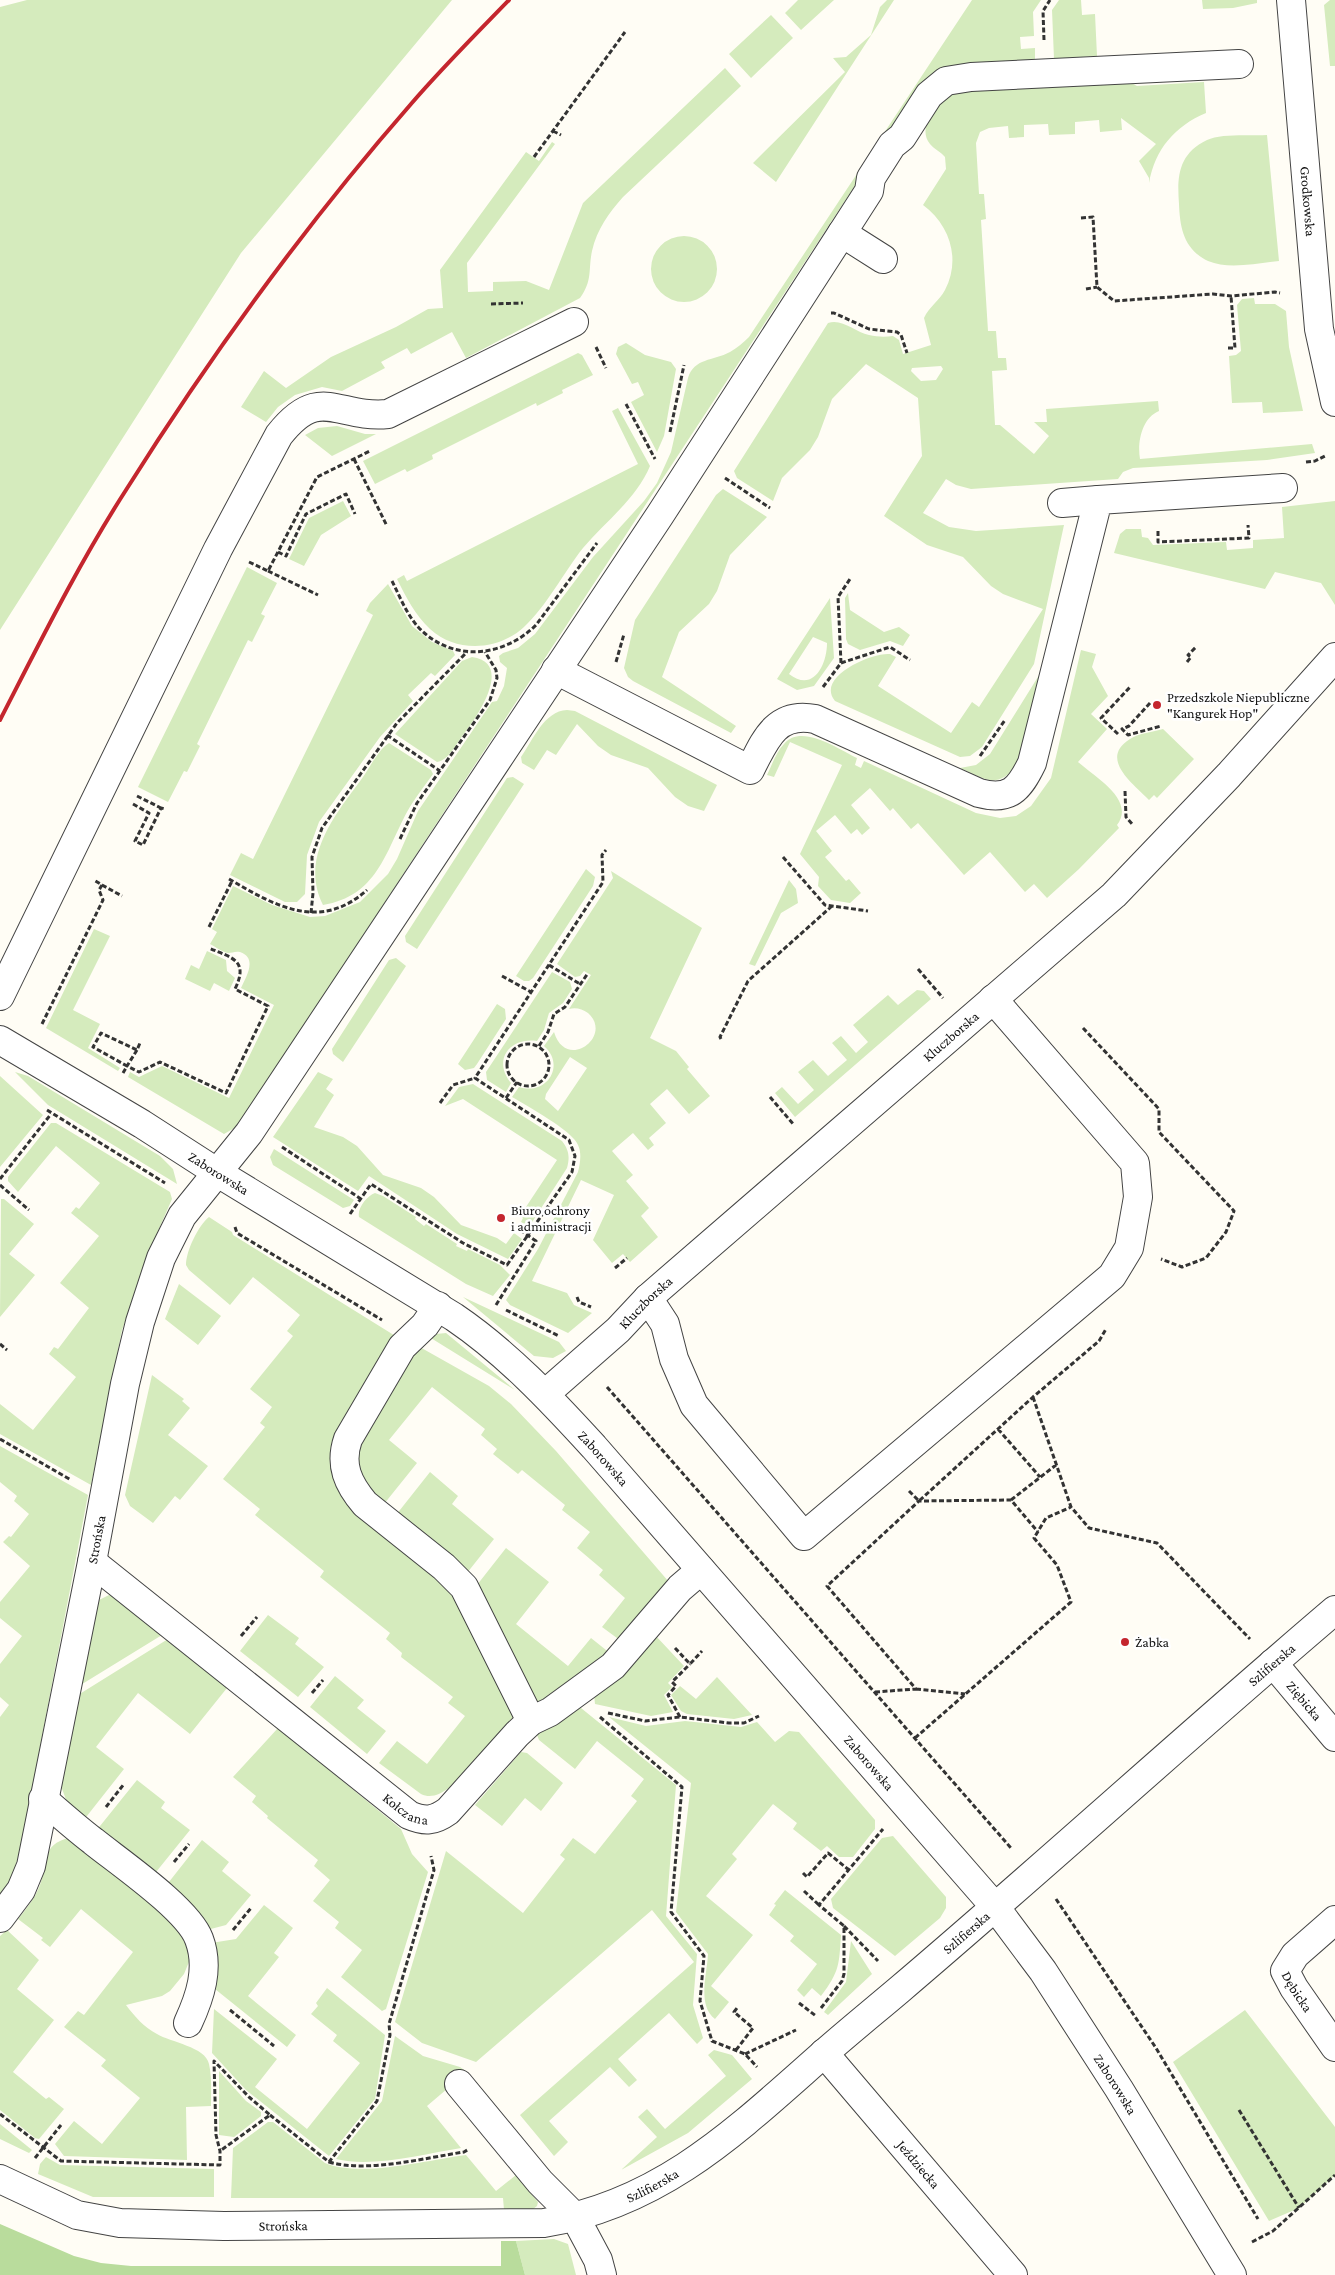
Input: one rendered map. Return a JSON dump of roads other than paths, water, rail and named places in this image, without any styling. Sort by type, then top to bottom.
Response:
[{"type":"street","name":"Grodkowska","points":[[1291,0],[1319,329],[1335,402]]},
{"type":"street","name":"Strońska","points":[[0,1918],[21,1890],[31,1866],[92,1562],[125,1384],[140,1322],[168,1243],[193,1201],[249,1133],[660,516],[869,191],[871,178],[892,145],[902,137],[936,87],[957,78],[1239,64]]},
{"type":"street","points":[[842,233],[883,259]]},
{"type":"street","points":[[0,996],[218,549],[279,435],[289,423],[300,412],[318,406],[361,414],[388,414],[582,333]]},
{"type":"street","points":[[1062,503],[1283,488]]},
{"type":"street","points":[[556,670],[746,779],[770,734],[778,725],[788,719],[802,716],[815,719],[978,793],[994,797],[1008,794],[1020,786],[1032,763],[1098,500]]},
{"type":"street","name":"Kluczborska","points":[[545,1394],[618,1330],[648,1298],[1114,896],[1229,775],[1335,657]]},
{"type":"street","points":[[648,1298],[664,1324],[674,1359],[694,1405],[804,1536],[1112,1276],[1129,1248],[1138,1197],[1135,1163],[993,999]]},
{"type":"street","name":"Zaborowska","points":[[0,1040],[142,1124],[438,1306],[474,1330],[545,1394],[996,1908],[1043,1971],[1227,2267]]},
{"type":"street","points":[[438,1306],[425,1325],[402,1346],[348,1439],[344,1452],[344,1465],[347,1478],[354,1492],[365,1504],[444,1567],[464,1587],[531,1721]]},
{"type":"street","name":"Kołczana","points":[[92,1562],[409,1815],[418,1819],[429,1820],[439,1818],[448,1811],[516,1734],[531,1721],[550,1712],[613,1666],[680,1588],[701,1570]]},
{"type":"street","name":"Szlifierska","points":[[575,2218],[640,2193],[684,2169],[750,2120],[824,2053],[996,1908],[1335,1610]]},
{"type":"street","name":"Ziębicka","points":[[1273,1663],[1335,1737]]},
{"type":"street","points":[[43,1799],[153,1889],[194,1928],[204,1956],[204,1970],[199,1997],[188,2023]]},
{"type":"street","name":"Dębicka","points":[[1335,1920],[1295,1955],[1285,1971],[1294,1988],[1335,2047]]},
{"type":"street","name":"Jeździecka","points":[[824,2053],[1013,2275]]},
{"type":"street","points":[[459,2084],[540,2182],[575,2218],[598,2260],[602,2275]]},
{"type":"street","name":"Strońska","points":[[10,2184],[77,2215],[120,2224],[224,2226],[522,2225],[544,2224],[575,2218]]},
{"type":"railway","points":[[0,720],[60,603],[92,546],[158,440],[226,340],[297,243],[372,150],[435,77],[509,0]]},
{"type":"place","name":"Przedszkole Niepubliczne \"Kangurek Hop\"","points":[[1157,705]]},
{"type":"place","name":"Biuro ochrony i administracji","points":[[501,1218]]},
{"type":"place","name":"Żabka","points":[[1125,1642]]}]
